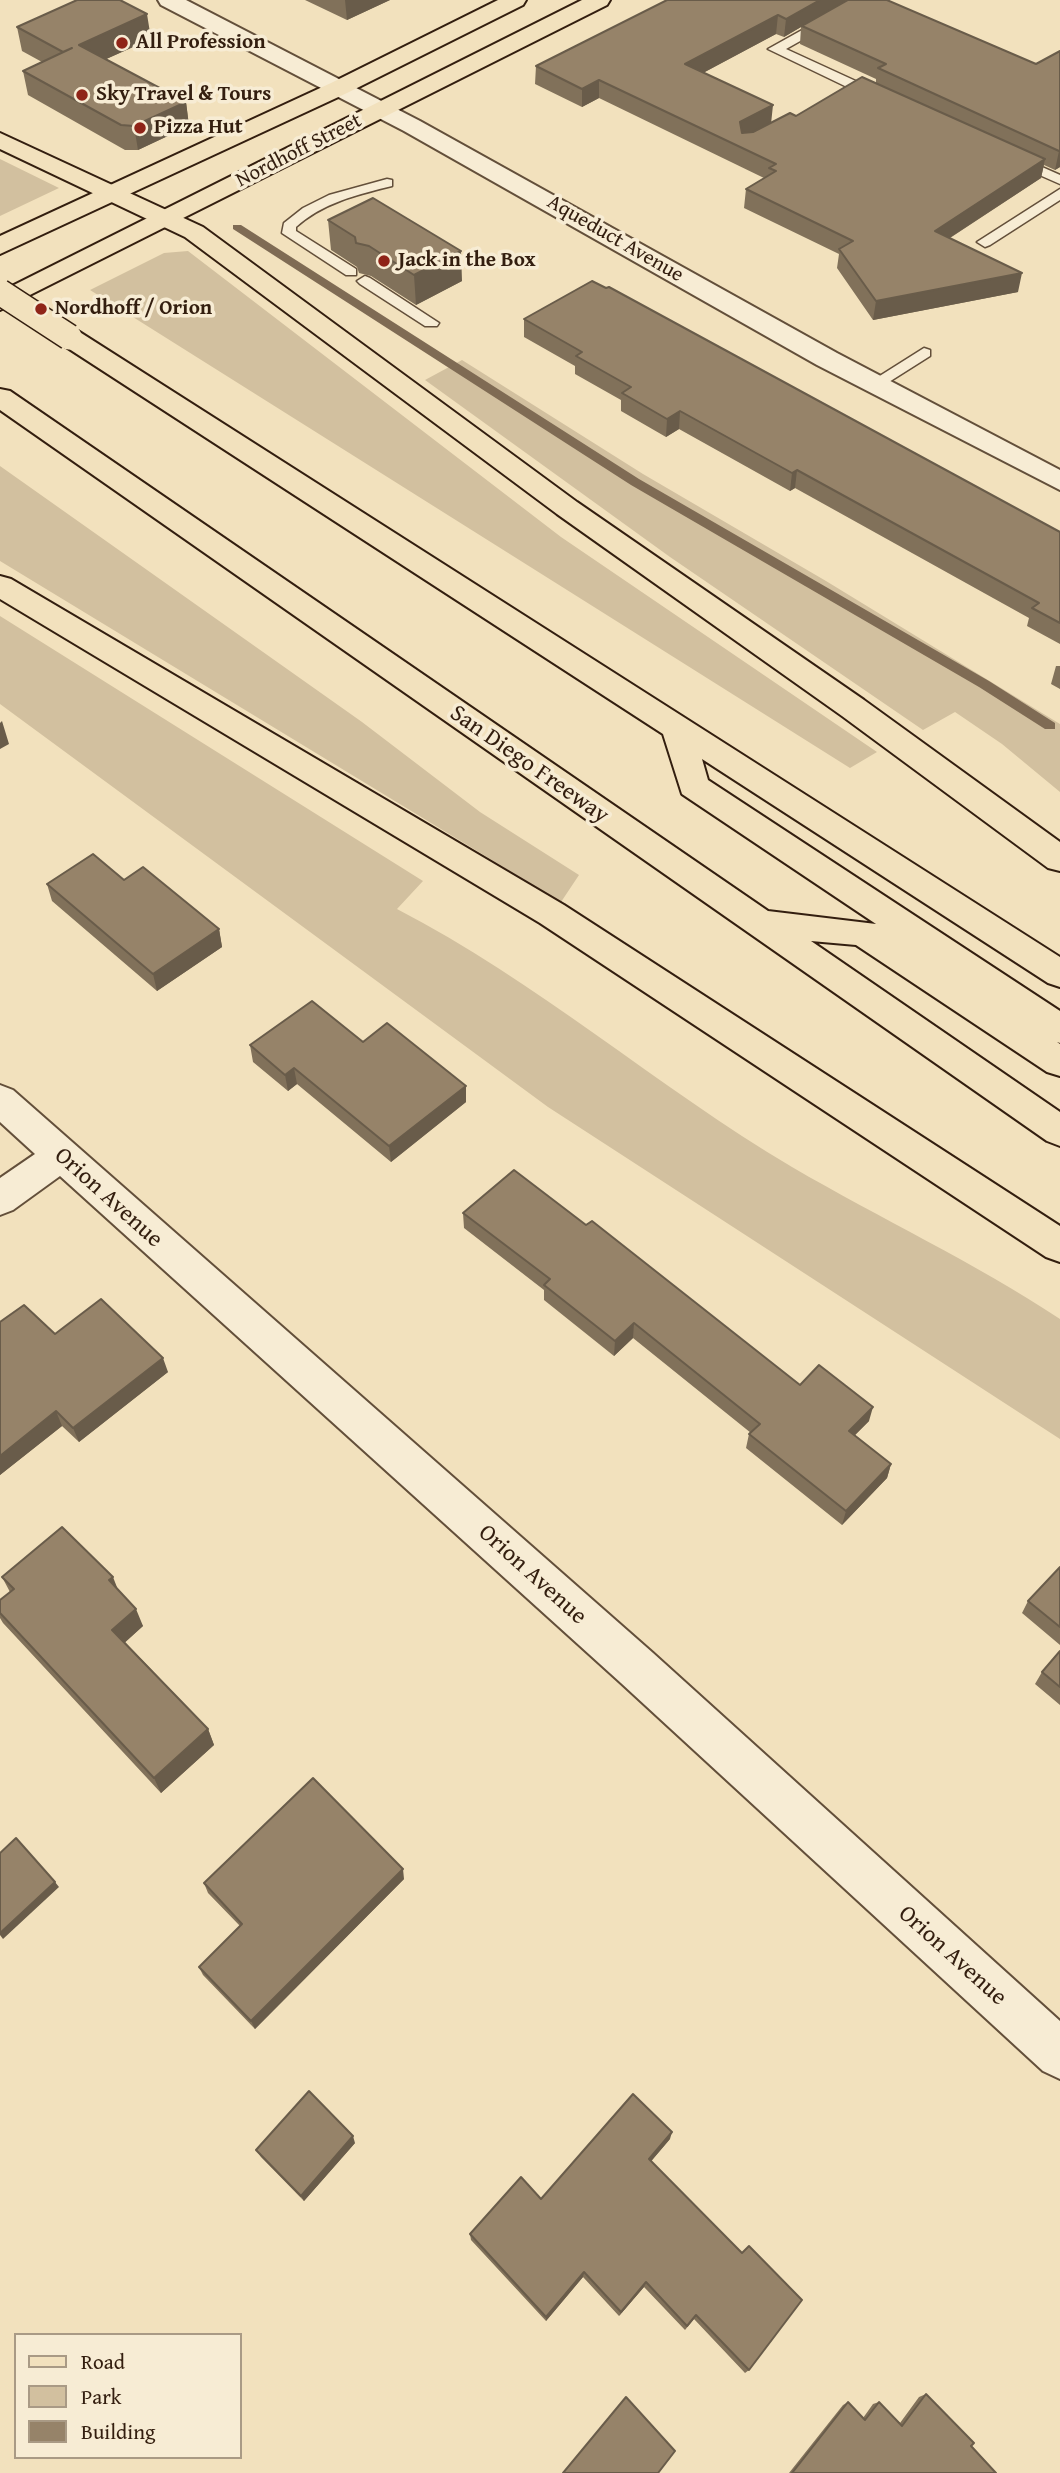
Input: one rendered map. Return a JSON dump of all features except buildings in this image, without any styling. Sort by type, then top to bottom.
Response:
[{"type":"main road","name":"Nordhoff Street","points":[[0,246],[113,191],[339,88],[515,0]]},
{"type":"main road","name":"Nordhoff Street","points":[[0,302],[599,0]]},
{"type":"main road","points":[[0,140],[113,191],[194,232],[567,508],[853,708],[1060,859]]},
{"type":"main road","points":[[0,292],[1060,974]]},
{"type":"main road","name":"San Diego Freeway","points":[[0,397],[1060,1131]]},
{"type":"main road","points":[[0,586],[552,915],[1060,1246]]},
{"type":"main road","points":[[677,728],[694,786],[1060,1028]]},
{"type":"main road","points":[[757,923],[864,933],[1060,1062]]},
{"type":"street","name":"Aqueduct Avenue","points":[[169,0],[382,110],[875,384],[1060,481]]},
{"type":"street","name":"Orion Avenue","points":[[0,1100],[637,1668],[1060,2054]]},
{"type":"street","points":[[0,1199],[60,1156]]},
{"type":"lane","points":[[866,0],[775,49],[895,104]]},
{"type":"lane","points":[[835,99],[857,86]]},
{"type":"lane","points":[[997,150],[1060,180]]},
{"type":"lane","points":[[351,272],[289,233],[289,226],[294,219],[364,187],[387,184]]},
{"type":"lane","points":[[985,242],[1060,193]]},
{"type":"lane","points":[[365,281],[431,323]]},
{"type":"lane","points":[[875,384],[924,353]]},
{"type":"green space","points":[[0,159],[59,188],[0,216]]},
{"type":"green space","points":[[188,251],[561,537],[877,752],[850,768],[90,290],[164,253]]},
{"type":"green space","points":[[462,360],[643,474],[826,581],[1060,724],[1060,792],[1002,744],[955,712],[923,730],[670,557],[425,380]]},
{"type":"green space","points":[[0,466],[362,722],[480,812],[579,875],[561,902],[0,561]]},
{"type":"green space","points":[[0,616],[423,881],[397,909],[499,968],[693,1103],[792,1167],[961,1260],[1060,1319],[1060,1439],[548,1107],[0,704]]},
{"type":"waterway","points":[[237,227],[635,482],[984,684],[1050,726]]},
{"type":"place","name":"All Profession","points":[[122,43]]},
{"type":"place","name":"Sky Travel & Tours","points":[[82,95]]},
{"type":"place","name":"Pizza Hut","points":[[140,128]]},
{"type":"place","name":"Jack in the Box","points":[[384,261]]},
{"type":"place","name":"Nordhoff / Orion","points":[[41,309]]}]
